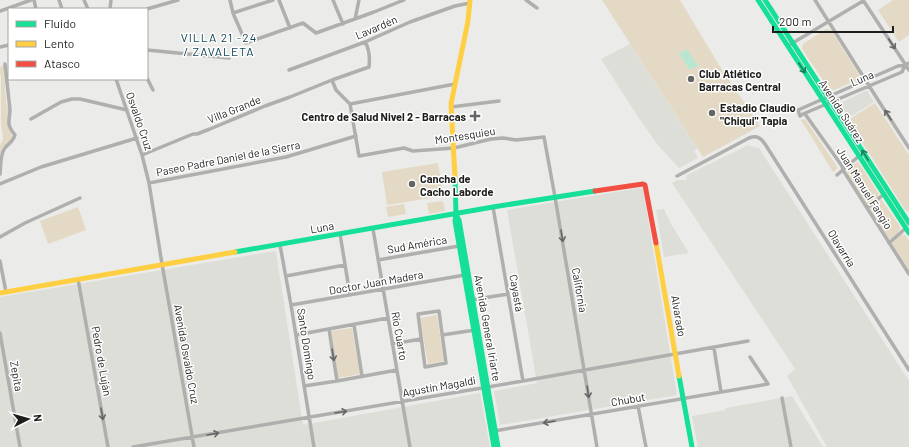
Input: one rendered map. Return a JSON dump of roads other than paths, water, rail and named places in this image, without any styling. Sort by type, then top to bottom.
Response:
[{"type":"street","points":[[9,8],[32,0]]},
{"type":"street","points":[[148,10],[178,0]]},
{"type":"street","points":[[230,0],[233,13],[246,42],[303,23],[316,34],[404,0]]},
{"type":"street","points":[[233,13],[273,0]]},
{"type":"street","points":[[279,0],[290,28]]},
{"type":"street","points":[[333,0],[343,24]]},
{"type":"street","points":[[355,20],[360,0]]},
{"type":"street","points":[[526,0],[536,8]]},
{"type":"street","name":"Avenida Suárez","points":[[758,0],[832,102],[889,193],[908,228]]},
{"type":"street","name":"Avenida Suárez","points":[[765,0],[822,99],[908,228]]},
{"type":"street","points":[[814,0],[909,148]]},
{"type":"street","points":[[791,44],[863,0],[907,64],[909,70]]},
{"type":"street","name":"Avenida General Iriarte","points":[[471,1],[471,14],[468,21],[454,84],[451,107],[454,148],[455,221],[471,300],[493,431],[494,447]]},
{"type":"street","name":"Lavardén","points":[[289,70],[365,42],[410,22],[471,1]]},
{"type":"street","name":"Villa Grande","points":[[142,155],[192,134],[197,134],[265,106],[369,67],[369,48],[365,42]]},
{"type":"street","points":[[148,50],[229,58]]},
{"type":"street","points":[[0,174],[4,149],[13,140],[15,135],[9,127],[10,110],[5,64]]},
{"type":"street","name":"Luna","points":[[907,64],[902,72],[800,116],[798,110],[898,66],[907,64]]},
{"type":"street","name":"Osvaldo Cruz","points":[[116,80],[137,138],[149,183],[162,264]]},
{"type":"street","points":[[148,80],[153,90]]},
{"type":"street","points":[[332,80],[336,90],[350,104],[356,136]]},
{"type":"street","points":[[350,104],[454,84]]},
{"type":"street","points":[[31,119],[61,102],[72,99],[80,99],[127,110]]},
{"type":"street","points":[[451,107],[499,101]]},
{"type":"street","name":"Juan Manuel Fangio","points":[[805,114],[842,166],[843,170],[909,274]]},
{"type":"street","name":"Montesquieu","points":[[356,136],[359,156],[404,148],[413,151],[454,148],[497,138],[516,140],[544,137]]},
{"type":"street","name":"Paseo Padre Daniel de la Sierra","points":[[149,183],[286,157],[356,136]]},
{"type":"street","name":"California","points":[[544,137],[597,447]]},
{"type":"street","name":"Olavarría","points":[[676,176],[749,138],[758,137],[766,144],[909,370]]},
{"type":"street","points":[[0,184],[41,167],[137,138]]},
{"type":"street","points":[[837,175],[859,156]]},
{"type":"street","name":"Luna","points":[[3,292],[555,197],[641,184],[644,185],[646,189]]},
{"type":"street","name":"Alvarado","points":[[646,189],[692,447]]},
{"type":"street","points":[[867,208],[884,194]]},
{"type":"street","points":[[0,237],[25,223],[80,198]]},
{"type":"street","name":"Cayastá","points":[[493,207],[523,381]]},
{"type":"street","name":"Avenida General Iriarte","points":[[456,214],[459,220],[466,275]]},
{"type":"street","points":[[889,243],[908,228]]},
{"type":"street","name":"Río Cuarto","points":[[372,229],[410,447]]},
{"type":"street","points":[[340,234],[350,295]]},
{"type":"street","name":"Santo Domingo","points":[[280,245],[314,447]]},
{"type":"street","name":"Sud América","points":[[378,260],[459,246]]},
{"type":"street","points":[[0,261],[3,292]]},
{"type":"street","name":"Avenida Osvaldo Cruz","points":[[162,264],[194,447]]},
{"type":"street","points":[[286,276],[345,265]]},
{"type":"street","name":"Doctor Juan Madera","points":[[291,305],[466,275]]},
{"type":"street","name":"Pedro de Luján","points":[[78,279],[108,447]]},
{"type":"street","points":[[471,300],[508,294]]},
{"type":"street","points":[[439,311],[446,363],[425,367],[421,339],[418,314],[439,311]]},
{"type":"street","points":[[296,335],[388,318]]},
{"type":"street","points":[[354,325],[362,376]]},
{"type":"street","points":[[329,329],[337,381]]},
{"type":"street","points":[[442,336],[476,330]]},
{"type":"street","name":"Zepita","points":[[0,333],[20,447]]},
{"type":"street","points":[[392,344],[421,339]]},
{"type":"street","name":"Agustín Magaldi","points":[[133,447],[523,381],[748,341]]},
{"type":"street","points":[[714,348],[721,392]]},
{"type":"street","name":"Chubut","points":[[493,431],[768,384],[750,357]]},
{"type":"street","points":[[304,386],[397,370]]},
{"type":"street","points":[[782,398],[791,447]]},
{"type":"street","points":[[638,406],[646,447]]},
{"type":"street","name":"Avenida General Iriarte","points":[[493,431],[498,447]]},
{"type":"place","name":"Club Atlético Barracas Central","points":[[691,79]]},
{"type":"place","name":"Estadio Claudio \"Chiqui\" Tapia","points":[[712,113]]},
{"type":"place","name":"Centro de Salud Nivel 2 - Barracas","points":[[475,116]]},
{"type":"place","name":"Cancha de Cacho Laborde","points":[[412,184]]},
{"type":"district","name":"VILLA 21 -24 / ZAVALETA","points":[[219,44]]}]
